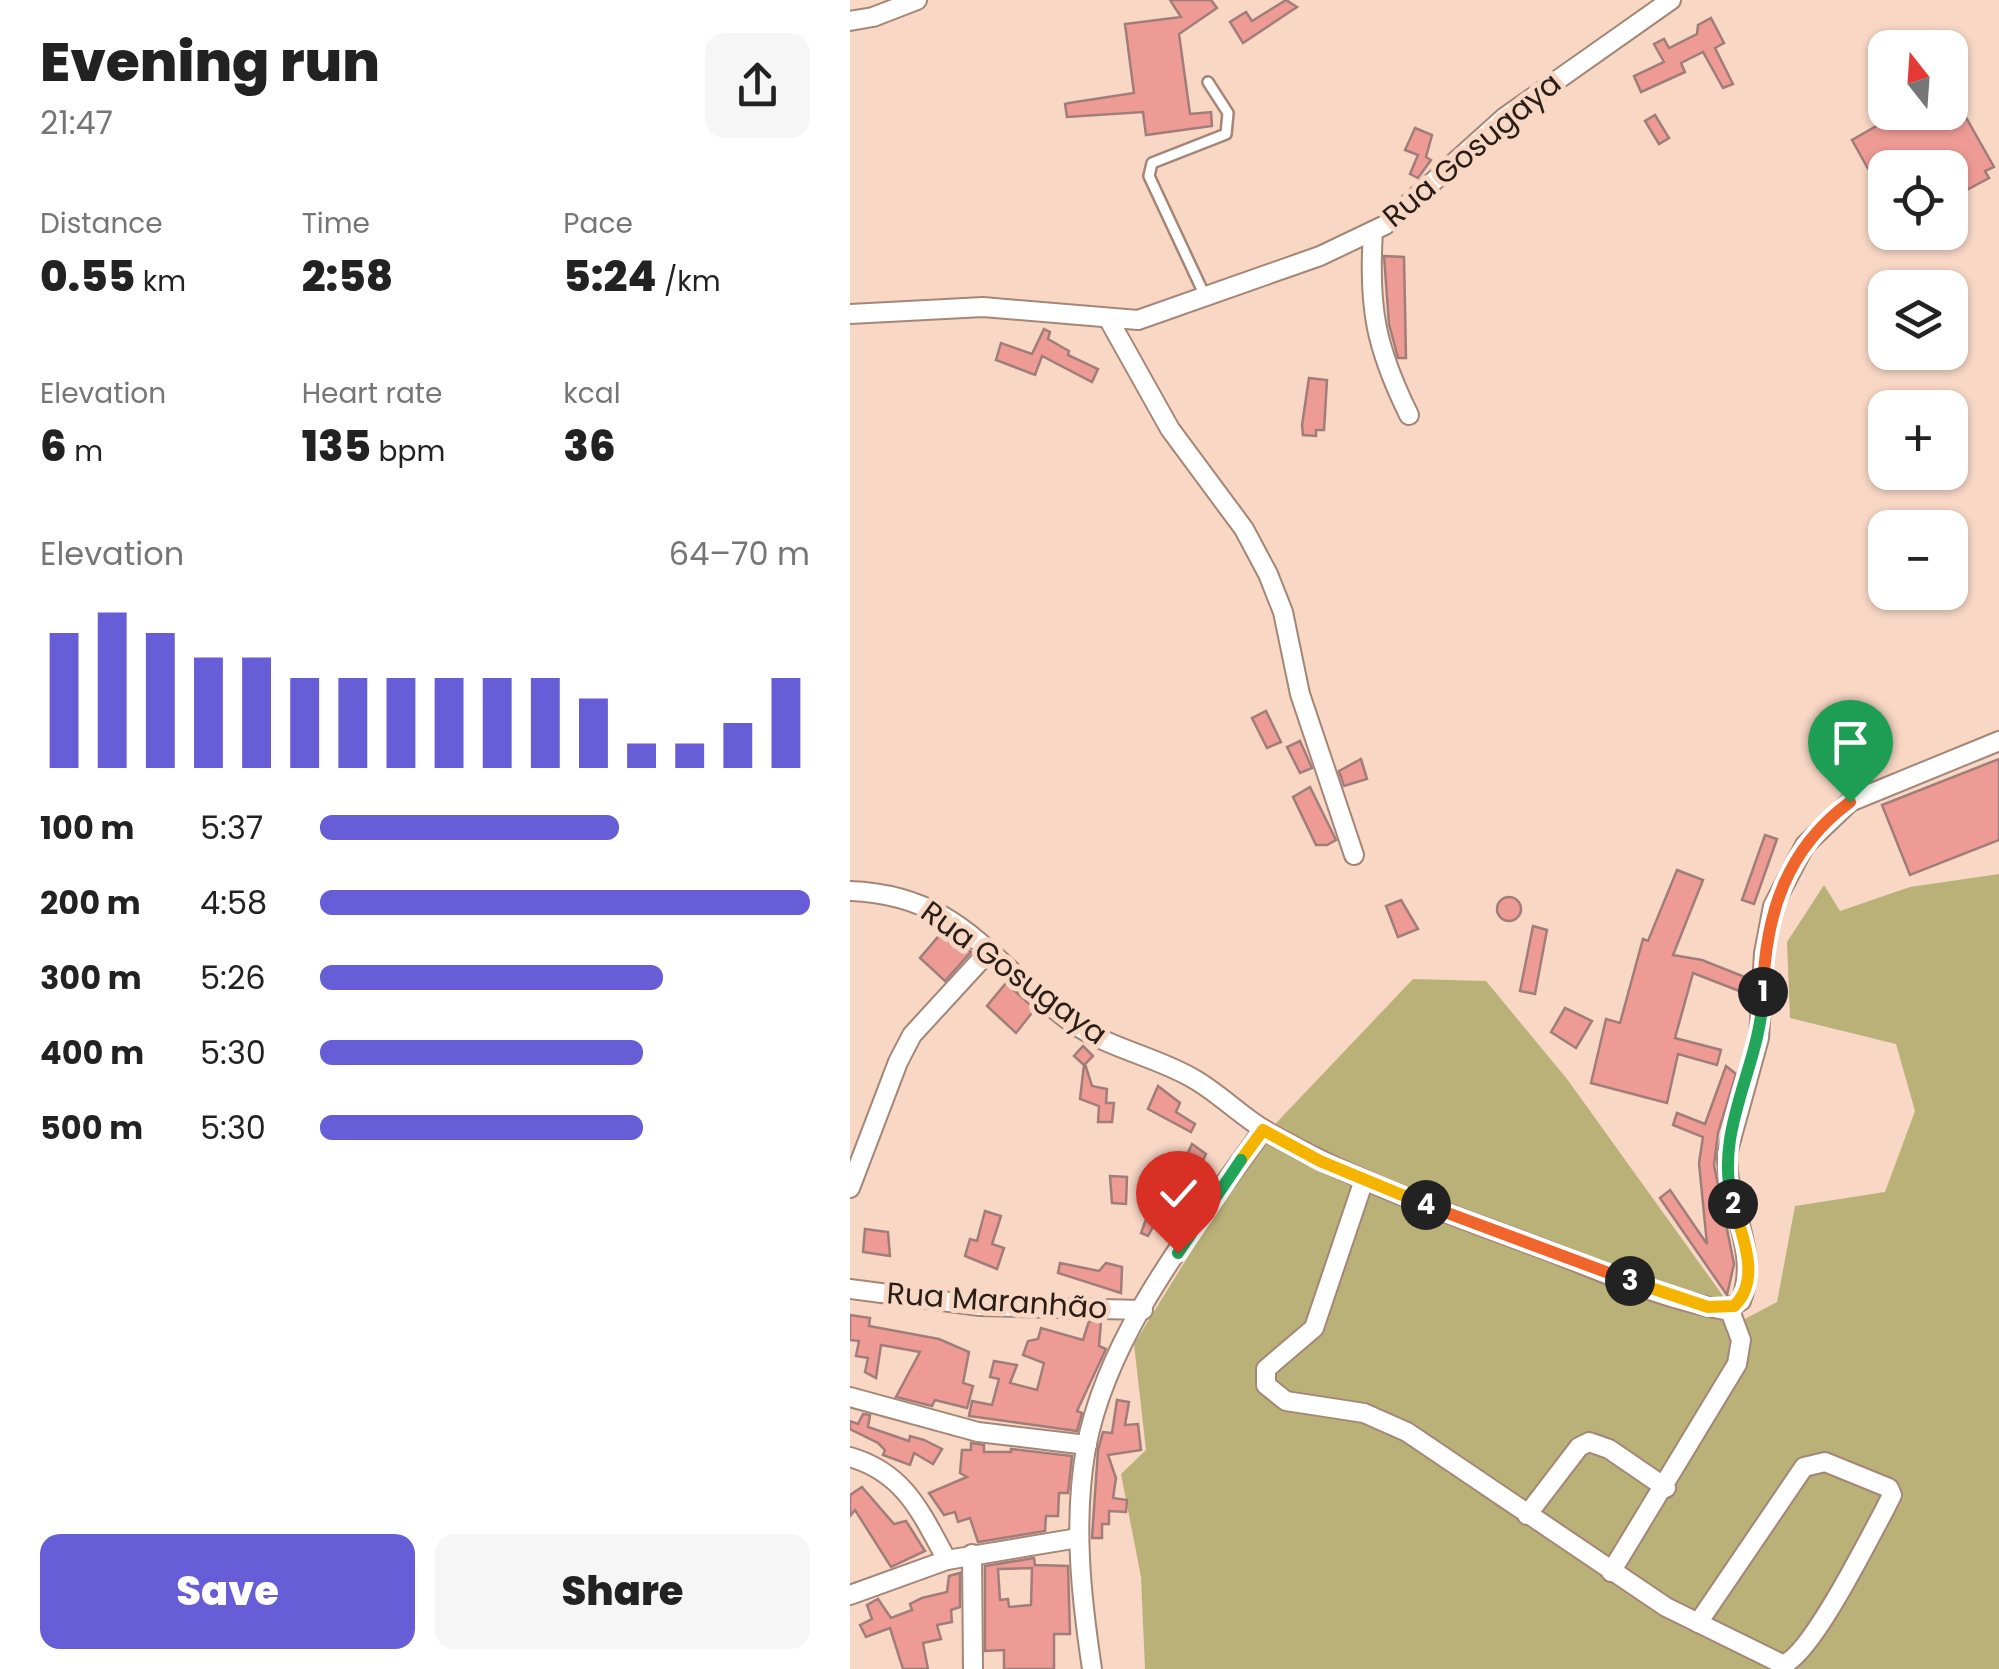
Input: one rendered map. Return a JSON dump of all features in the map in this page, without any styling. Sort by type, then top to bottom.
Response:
[{"type":"street","points":[[850,21],[873,18],[917,0]]},
{"type":"street","name":"Rua Gosugaya","points":[[850,314],[983,306],[1138,320],[1206,299],[1374,232],[1505,117],[1670,0]]},
{"type":"street","points":[[1374,232],[1371,269],[1378,345],[1410,416]]},
{"type":"street","points":[[1109,320],[1170,429],[1244,528],[1268,574],[1283,612],[1307,716],[1330,772],[1354,854]]},
{"type":"street","points":[[1612,1572],[1666,1488],[1736,1364],[1741,1340],[1729,1308],[1740,1301],[1749,1267],[1726,1172],[1726,1154],[1759,1038],[1764,953],[1783,880],[1805,844],[1850,802],[1999,740]]},
{"type":"street","name":"Rua Gosugaya","points":[[850,891],[915,900],[944,915],[1071,1022],[1113,1046],[1197,1081],[1263,1130],[1364,1180],[1684,1300],[1729,1308]]},
{"type":"street","points":[[850,1188],[905,1047],[990,950]]},
{"type":"street","points":[[1092,1669],[1078,1538],[1087,1445],[1098,1403],[1143,1310],[1263,1130]]},
{"type":"street","points":[[1364,1180],[1326,1304],[1303,1340],[1266,1369],[1266,1385],[1286,1401],[1386,1420],[1612,1572],[1698,1623],[1780,1663],[1793,1660],[1884,1511],[1892,1496],[1889,1488],[1825,1462],[1804,1467],[1698,1623]]},
{"type":"street","name":"Rua Maranhão","points":[[850,1289],[980,1306],[1143,1310]]},
{"type":"street","points":[[850,1396],[978,1432],[1087,1445]]},
{"type":"street","points":[[1528,1515],[1579,1447],[1589,1442],[1610,1449],[1666,1488]]},
{"type":"street","points":[[850,1457],[892,1475],[905,1488],[947,1560]]},
{"type":"street","points":[[854,1587],[972,1554],[1078,1538]]},
{"type":"street","points":[[972,1554],[973,1669]]},
{"type":"lane","points":[[1206,299],[1149,168],[1166,157],[1226,134],[1228,113],[1208,82]]},
{"type":"shaded area","points":[[1999,874],[1999,1669],[1145,1669],[1141,1577],[1121,1474],[1146,1450],[1134,1344],[1260,1140],[1413,979],[1486,981],[1567,1079],[1741,1321],[1777,1302],[1795,1206],[1885,1192],[1915,1111],[1896,1044],[1790,1018],[1787,942],[1824,885],[1840,911],[1910,887]]},
{"type":"building","points":[[1170,0],[1211,0],[1217,8],[1179,34],[1190,114],[1211,112],[1212,126],[1146,135],[1143,112],[1067,117],[1065,104],[1134,93],[1125,24],[1181,17]]},
{"type":"building","points":[[1286,0],[1297,7],[1243,43],[1230,22],[1246,12],[1252,21]]},
{"type":"building","points":[[1711,18],[1724,43],[1715,48],[1733,84],[1723,88],[1703,52],[1681,63],[1685,72],[1641,92],[1634,76],[1664,62],[1654,44],[1664,39],[1669,48],[1697,34],[1698,25]]},
{"type":"building","points":[[1655,115],[1669,138],[1659,144],[1645,121]]},
{"type":"building","points":[[1968,121],[1994,167],[1985,171],[1989,178],[1968,189],[1968,150],[1868,150],[1868,169],[1852,140],[1870,130],[1968,130]]},
{"type":"building","points":[[1415,128],[1432,135],[1426,157],[1431,160],[1418,178],[1410,174],[1418,155],[1405,150]]},
{"type":"building","points":[[1384,256],[1404,257],[1406,358],[1398,358],[1389,324]]},
{"type":"building","points":[[1044,329],[1050,332],[1048,339],[1069,351],[1068,355],[1098,369],[1092,382],[1042,356],[1035,375],[996,360],[1001,343],[1032,354]]},
{"type":"building","points":[[1309,378],[1327,380],[1324,430],[1316,430],[1316,436],[1303,435]]},
{"type":"building","points":[[1266,711],[1281,742],[1267,748],[1252,718]]},
{"type":"building","points":[[1300,741],[1312,768],[1300,773],[1287,747]]},
{"type":"building","points":[[1361,759],[1367,779],[1344,786],[1339,771]]},
{"type":"building","points":[[1999,759],[1999,840],[1910,875],[1882,805]]},
{"type":"building","points":[[1310,787],[1336,840],[1327,845],[1316,845],[1293,797]]},
{"type":"building","points":[[1765,835],[1777,839],[1754,904],[1742,900]]},
{"type":"building","points":[[1677,870],[1703,880],[1673,955],[1702,960],[1750,979],[1747,994],[1693,973],[1675,1038],[1721,1050],[1717,1065],[1678,1054],[1667,1103],[1591,1083],[1606,1019],[1620,1023],[1643,939],[1648,941]]},
{"type":"building","points":[[1509,897],[1518,900],[1518,918],[1509,921],[1500,918],[1497,909],[1500,900]]},
{"type":"building","points":[[1401,900],[1418,929],[1398,937],[1386,906]]},
{"type":"building","points":[[1533,926],[1547,930],[1535,994],[1520,991]]},
{"type":"building","points":[[943,931],[971,952],[945,981],[920,958]]},
{"type":"building","points":[[1006,983],[1035,1009],[1016,1033],[987,1006]]},
{"type":"building","points":[[1565,1008],[1592,1021],[1576,1048],[1551,1032]]},
{"type":"building","points":[[1083,1046],[1093,1056],[1085,1064],[1092,1086],[1107,1089],[1106,1103],[1114,1103],[1112,1122],[1098,1122],[1099,1106],[1080,1099],[1084,1065],[1074,1056]]},
{"type":"building","points":[[1726,1066],[1736,1074],[1718,1133],[1714,1165],[1734,1264],[1727,1295],[1660,1198],[1670,1190],[1707,1244],[1699,1163],[1703,1137],[1673,1125],[1677,1113],[1705,1124]]},
{"type":"building","points":[[1158,1086],[1180,1103],[1176,1112],[1195,1124],[1191,1132],[1148,1109]]},
{"type":"building","points":[[1192,1144],[1206,1154],[1194,1180],[1179,1173]]},
{"type":"building","points":[[1110,1176],[1127,1177],[1126,1204],[1112,1203]]},
{"type":"building","points":[[1167,1193],[1189,1212],[1182,1221],[1161,1212],[1148,1236],[1141,1233],[1154,1197],[1164,1201]]},
{"type":"building","points":[[985,1211],[1001,1216],[992,1244],[1004,1248],[997,1269],[965,1256],[970,1239],[977,1241]]},
{"type":"building","points":[[865,1229],[888,1232],[890,1256],[863,1252]]},
{"type":"building","points":[[1060,1263],[1099,1271],[1106,1263],[1122,1267],[1121,1293],[1058,1273]]},
{"type":"building","points":[[850,1315],[870,1318],[869,1326],[939,1339],[969,1352],[963,1383],[973,1386],[967,1408],[935,1400],[932,1406],[896,1397],[920,1352],[881,1345],[876,1378],[865,1372],[868,1358],[856,1356],[859,1341],[850,1340]]},
{"type":"building","points":[[1089,1321],[1101,1322],[1099,1346],[1106,1349],[1077,1411],[1082,1413],[1077,1431],[969,1416],[972,1401],[992,1405],[999,1379],[990,1377],[994,1361],[1017,1365],[1010,1383],[1037,1390],[1044,1363],[1023,1355],[1028,1341],[1038,1339],[1041,1328],[1083,1340]]},
{"type":"building","points":[[1117,1400],[1129,1402],[1125,1425],[1138,1424],[1141,1450],[1108,1455],[1116,1478],[1113,1498],[1127,1500],[1126,1512],[1109,1511],[1109,1524],[1102,1524],[1102,1538],[1092,1538],[1098,1450],[1103,1432],[1112,1433]]},
{"type":"building","points":[[863,1414],[870,1415],[868,1427],[909,1441],[910,1436],[924,1440],[942,1449],[933,1464],[914,1453],[910,1465],[883,1455],[885,1450],[878,1443],[850,1429],[850,1421],[858,1424]]},
{"type":"building","points":[[971,1443],[984,1445],[984,1452],[1011,1449],[1072,1456],[1068,1493],[1059,1493],[1058,1516],[1046,1516],[1045,1531],[978,1542],[970,1518],[958,1522],[955,1512],[944,1515],[929,1493],[967,1477],[960,1473],[962,1450],[971,1450]]},
{"type":"building","points":[[862,1487],[894,1524],[906,1521],[925,1551],[891,1567],[855,1510],[850,1516],[850,1495]]},
{"type":"building","points":[[1034,1558],[1035,1565],[1068,1566],[1070,1634],[1054,1634],[1054,1669],[1004,1669],[1004,1650],[985,1651],[985,1566]],"holes":[[[1032,1568],[1031,1605],[1009,1607],[1008,1599],[1000,1600],[998,1569]]]},
{"type":"building","points":[[960,1573],[960,1607],[951,1610],[952,1622],[937,1625],[941,1639],[923,1643],[928,1669],[903,1669],[890,1628],[866,1637],[860,1625],[872,1619],[867,1605],[878,1599],[891,1618],[912,1610],[910,1604],[922,1598],[947,1592],[949,1576]]},
{"type":"route","points":[[1178,1253],[1263,1130],[1364,1180],[1566,1258],[1708,1307],[1725,1310],[1734,1306],[1747,1285],[1749,1267],[1726,1172],[1726,1154],[1759,1038],[1764,953],[1773,906],[1783,880],[1805,844],[1828,818],[1850,802]]}]
